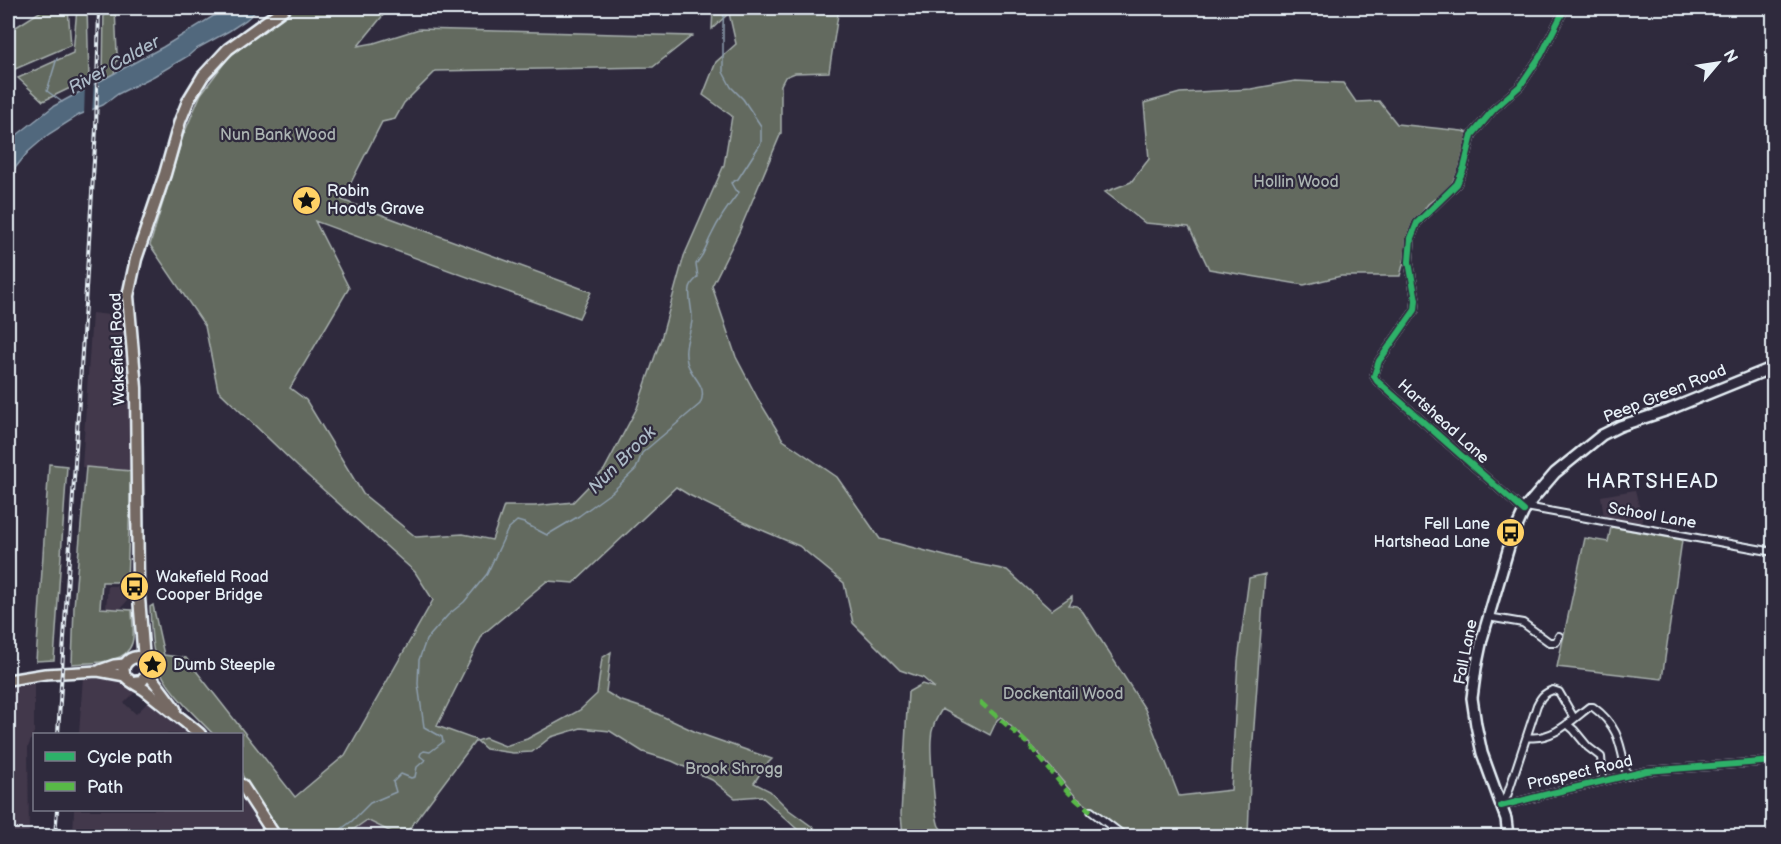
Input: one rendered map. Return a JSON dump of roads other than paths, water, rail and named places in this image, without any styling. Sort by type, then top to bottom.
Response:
[{"type":"highway","name":"Wakefield Road","points":[[134,661],[141,633],[138,585],[136,388],[128,296],[136,259],[189,99],[203,76],[228,50],[285,8]]},
{"type":"highway","points":[[186,722],[148,673],[148,668],[134,661],[123,669],[129,679],[198,733]]},
{"type":"highway","points":[[129,679],[142,681],[148,673]]},
{"type":"highway","points":[[243,787],[275,837]]},
{"type":"main road","name":"Peep Green Road","points":[[1525,509],[1555,473],[1602,435],[1773,366]]},
{"type":"main road","name":"Fall Lane","points":[[1508,837],[1506,819],[1482,753],[1472,698],[1476,668],[1488,617],[1511,540],[1525,509]]},
{"type":"main road","points":[[8,680],[45,674],[98,671],[134,661]]},
{"type":"main road","points":[[98,671],[129,679]]},
{"type":"street","name":"Hartshead Lane","points":[[1525,509],[1449,447],[1374,376],[1379,361],[1415,310],[1416,300],[1409,262],[1411,238],[1417,223],[1457,184],[1473,135],[1494,109],[1520,86],[1541,55],[1565,8]]},
{"type":"street","name":"School Lane","points":[[1525,509],[1773,552]]},
{"type":"street","points":[[1488,617],[1523,623],[1549,642],[1557,642]]},
{"type":"street","points":[[1501,805],[1507,796],[1537,705],[1546,692],[1553,690],[1559,692],[1574,718]]},
{"type":"street","points":[[1527,737],[1535,739],[1552,735],[1588,706],[1593,707],[1602,713],[1617,733],[1627,776]]},
{"type":"street","points":[[1567,724],[1588,747],[1601,757],[1603,781]]},
{"type":"street","name":"Prospect Road","points":[[1501,805],[1647,771],[1773,761]]},
{"type":"street","points":[[1091,812],[1124,837]]},
{"type":"water","points":[[224,8],[259,8],[246,20],[188,56],[118,94],[103,105],[79,115],[49,134],[28,152],[8,177],[8,142],[54,106],[163,47]]},
{"type":"waterway","name":"Nun Brook","points":[[332,836],[370,803],[396,792],[393,782],[401,774],[411,778],[415,777],[417,767],[425,760],[420,756],[421,753],[430,752],[443,742],[442,737],[424,727],[418,684],[419,660],[426,640],[448,615],[464,602],[487,574],[508,529],[517,521],[547,535],[579,516],[612,492],[636,469],[642,453],[700,404],[701,387],[689,368],[686,357],[686,346],[692,321],[690,288],[698,277],[696,264],[721,218],[739,192],[731,183],[738,179],[761,143],[761,126],[743,99],[731,87],[723,72],[724,8]]},
{"type":"waterway","points":[[57,58],[47,91],[62,102]]},
{"type":"railway","points":[[58,733],[96,129],[99,8]]},
{"type":"railway","points":[[55,836],[57,811]]},
{"type":"place","name":"Robin Hood's Grave","points":[[306,200]]},
{"type":"place","name":"Fell Lane Hartshead Lane","points":[[1511,533]]},
{"type":"place","name":"Wakefield Road Cooper Bridge","points":[[135,586]]},
{"type":"place","name":"Dumb Steeple","points":[[152,665]]},
{"type":"district","name":"HARTSHEAD","points":[[1653,482]]},
{"type":"water label","name":"River Calder","points":[[114,65]]},
{"type":"park label","name":"Nun Bank Wood","points":[[278,135]]},
{"type":"park label","name":"Hollin Wood","points":[[1296,182]]},
{"type":"park label","name":"Dockentail Wood","points":[[1063,694]]},
{"type":"park label","name":"Brook Shrogg","points":[[734,769]]}]
